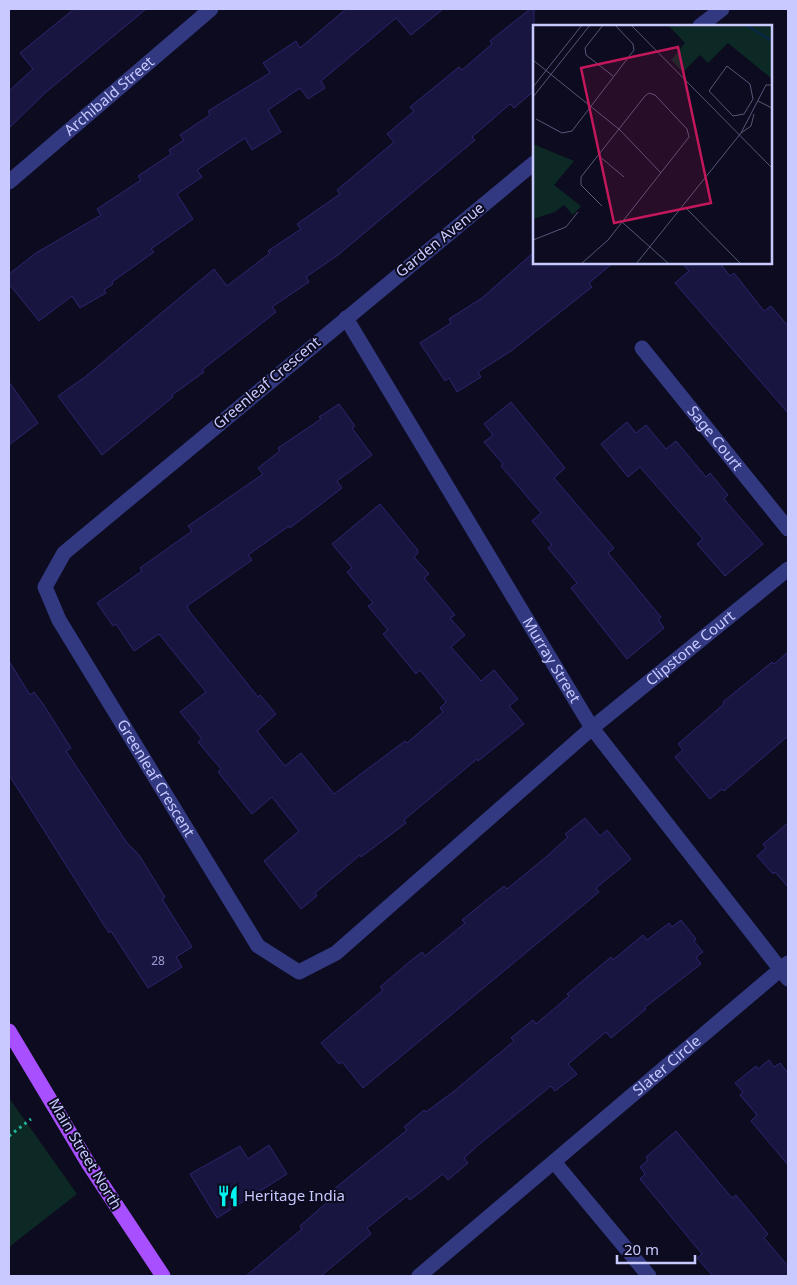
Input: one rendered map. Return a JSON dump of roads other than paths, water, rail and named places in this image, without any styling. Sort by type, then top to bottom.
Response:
[{"type":"main road","name":"Main Street North","points":[[9,1031],[88,1163],[162,1276]]},
{"type":"street","name":"Archibald Street","points":[[9,182],[210,9]]},
{"type":"street","points":[[701,25],[722,9]]},
{"type":"street","name":"Garden Avenue","points":[[346,318],[533,164]]},
{"type":"street","name":"Greenleaf Crescent","points":[[346,318],[64,553],[45,587],[64,628],[258,946],[299,972],[336,953],[592,728]]},
{"type":"street","name":"Murray Street","points":[[346,318],[592,728],[786,971]]},
{"type":"street","name":"Sage Court","points":[[642,348],[788,530]]},
{"type":"street","name":"Clipstone Court","points":[[592,728],[788,569]]},
{"type":"street","name":"Slater Circle","points":[[419,1276],[786,971]]},
{"type":"street","points":[[555,1163],[649,1276]]},
{"type":"place","name":"Heritage India","points":[[228,1196]]}]
